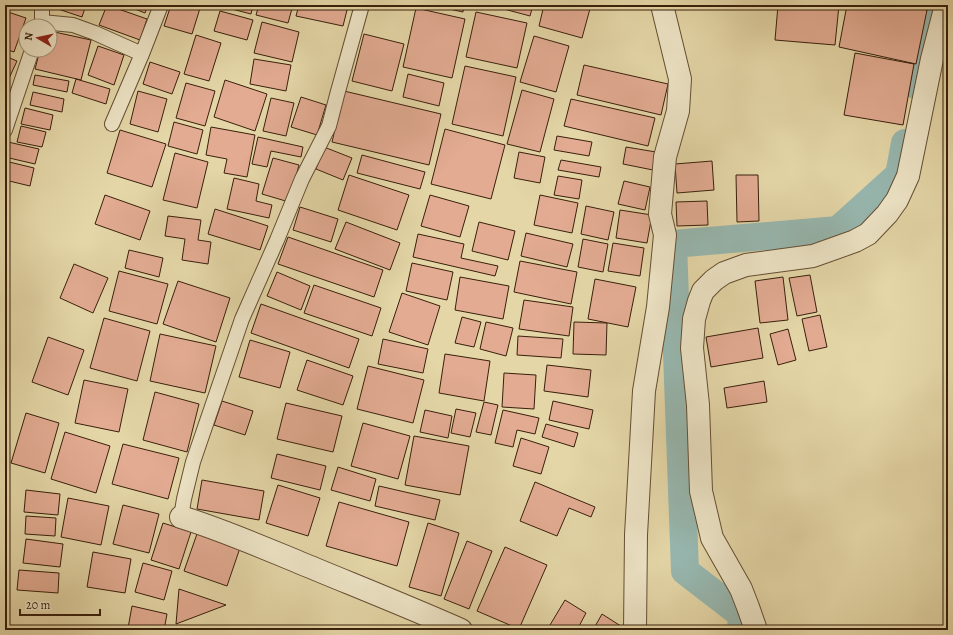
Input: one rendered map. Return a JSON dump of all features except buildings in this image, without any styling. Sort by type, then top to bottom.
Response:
[{"type":"street","points":[[635,630],[634,606],[636,535],[644,390],[658,307],[665,235],[660,214],[665,157],[678,110],[680,79],[662,5]]},
{"type":"street","points":[[756,630],[741,589],[712,538],[701,491],[698,405],[692,348],[694,319],[699,301],[703,291],[708,285],[724,273],[746,265],[813,256],[856,241],[868,234],[887,214],[897,200],[908,176],[932,59],[946,5]]},
{"type":"street","points":[[181,517],[239,537],[461,630]]},
{"type":"lane","points":[[41,18],[42,5]]},
{"type":"lane","points":[[112,124],[161,5]]},
{"type":"lane","points":[[181,517],[193,462],[242,319],[302,179],[329,126],[362,5]]},
{"type":"lane","points":[[58,25],[73,25],[142,54]]},
{"type":"lane","points":[[5,130],[29,58]]},
{"type":"waterway","points":[[916,85],[932,5]]},
{"type":"waterway","points":[[741,630],[742,615],[685,571],[673,244],[838,230],[899,175],[905,143]]}]
